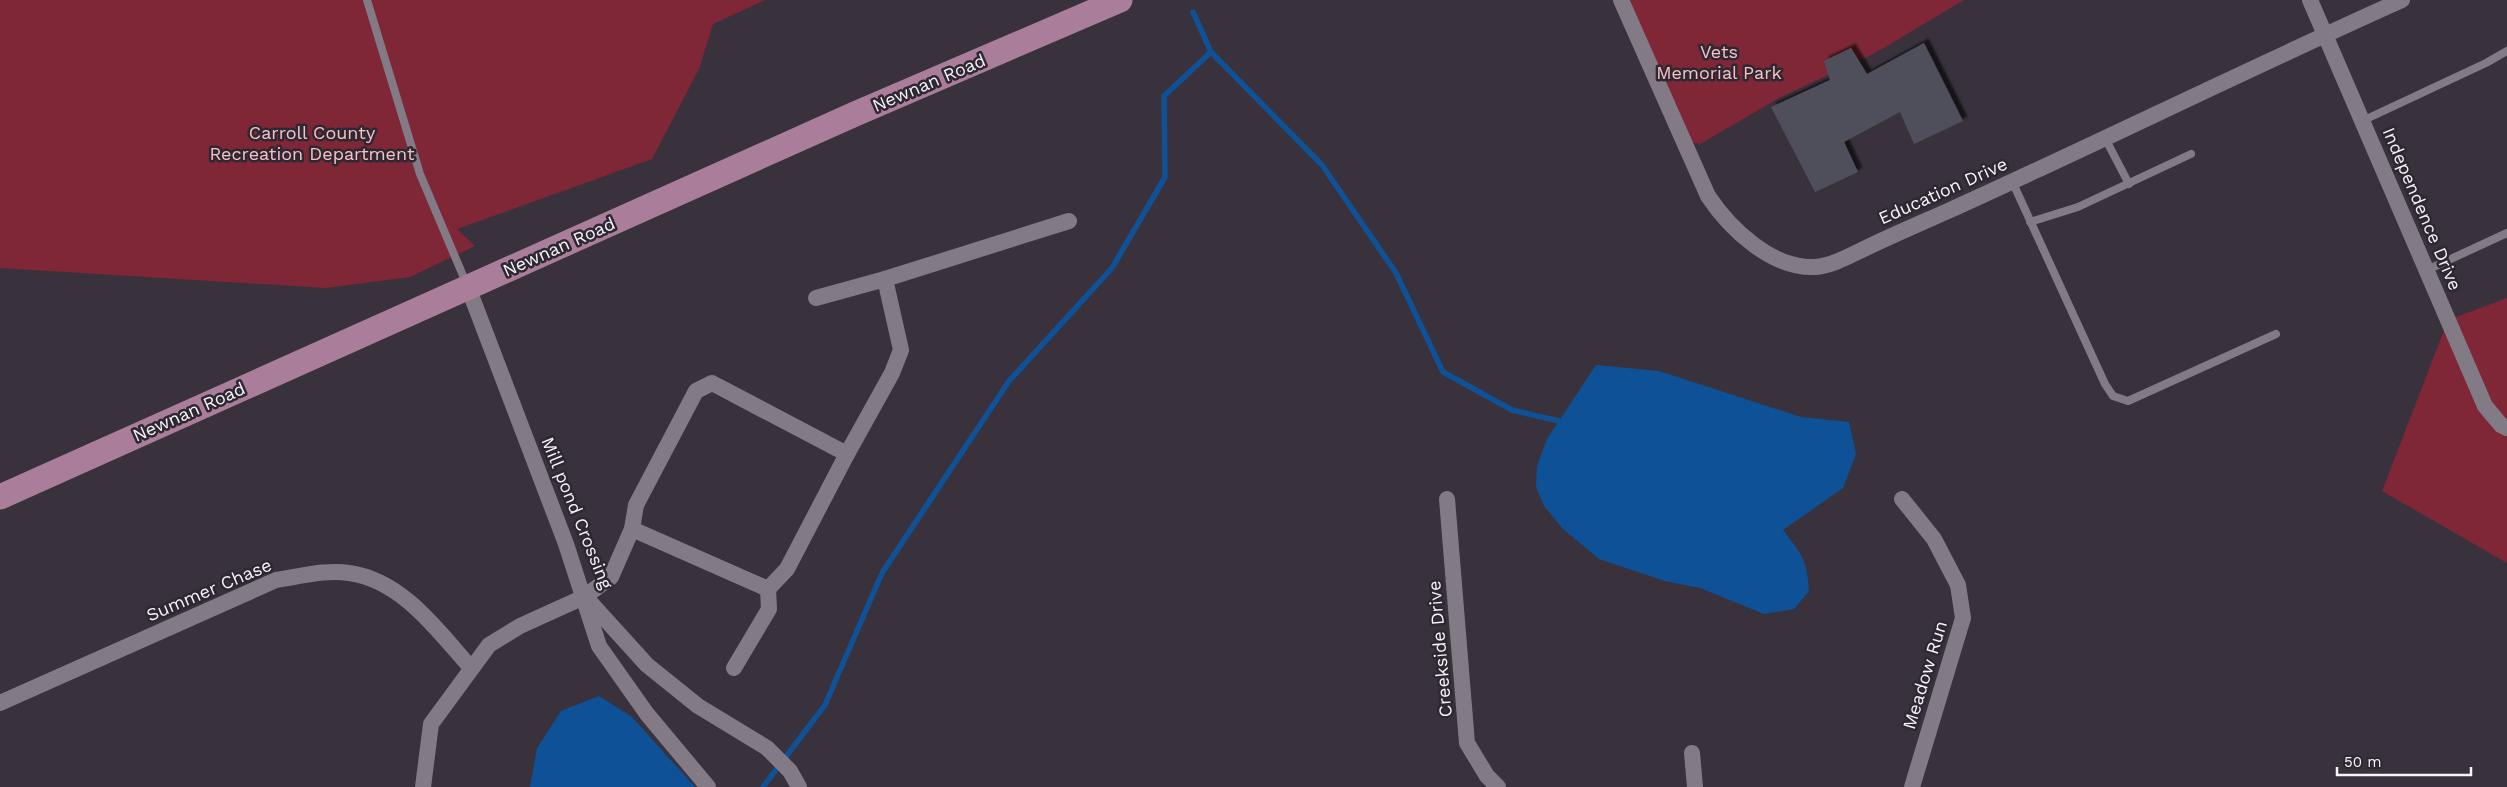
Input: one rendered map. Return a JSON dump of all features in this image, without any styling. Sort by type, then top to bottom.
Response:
[{"type":"main road","name":"Newnan Road","points":[[0,497],[855,114],[1120,0]]},
{"type":"street","name":"Education Drive","points":[[1621,0],[1708,196],[1728,223],[1749,241],[1784,260],[1802,266],[1816,267],[1830,263],[2012,181],[2325,34],[2402,0]]},
{"type":"street","name":"Independence Drive","points":[[2310,0],[2485,406],[2501,425],[2507,428]]},
{"type":"street","points":[[816,298],[885,279],[1069,221]]},
{"type":"street","points":[[734,668],[769,609],[768,589],[787,569],[892,373],[901,350],[885,279]]},
{"type":"street","name":"Mill pond Crossing","points":[[468,287],[584,597],[647,665],[698,706],[767,748],[790,770],[799,787]]},
{"type":"street","points":[[423,787],[431,724],[489,645],[520,626],[584,597],[611,577],[632,529],[636,505],[696,392],[712,383],[847,454]]},
{"type":"street","name":"Creekside Drive","points":[[1447,499],[1467,743],[1487,776],[1498,787]]},
{"type":"street","name":"Meadow Run","points":[[1902,499],[1934,539],[1958,585],[1964,618],[1912,787]]},
{"type":"street","points":[[632,529],[768,589]]},
{"type":"street","name":"Summer Chase","points":[[0,703],[276,580],[318,574],[349,572],[382,584],[422,612],[471,668]]},
{"type":"street","points":[[584,597],[599,646],[647,714],[708,787]]},
{"type":"street","points":[[1692,754],[1695,787]]},
{"type":"lane","points":[[366,0],[420,174],[468,287]]},
{"type":"lane","points":[[2362,121],[2486,63],[2507,51]]},
{"type":"lane","points":[[2106,138],[2129,184]]},
{"type":"lane","points":[[2030,222],[2078,207],[2192,154]]},
{"type":"lane","points":[[2012,181],[2088,343],[2105,384],[2113,396],[2128,401],[2276,334]]},
{"type":"lane","points":[[2427,270],[2507,233]]},
{"type":"green space","name":"Carroll County Recreation Department","points":[[0,0],[765,0],[713,24],[699,69],[652,159],[457,229],[475,246],[410,277],[326,288],[0,268]]},
{"type":"green space","name":"Vets Memorial Park","points":[[1630,0],[1964,0],[1875,53],[1781,97],[1700,144],[1682,139]]},
{"type":"green space","points":[[2507,298],[2507,563],[2382,491],[2448,320]]},
{"type":"water","points":[[1596,365],[1659,371],[1801,417],[1849,422],[1856,454],[1843,488],[1783,530],[1795,546],[1807,571],[1809,591],[1794,609],[1764,614],[1700,588],[1665,581],[1599,559],[1563,529],[1544,506],[1536,487],[1537,466],[1547,439]]},
{"type":"water","points":[[599,696],[632,717],[695,787],[530,787],[537,748],[561,711]]},
{"type":"building","points":[[1924,43],[1963,121],[1914,144],[1900,112],[1844,142],[1858,172],[1815,192],[1771,107],[1830,80],[1824,61],[1851,48],[1867,74]]},
{"type":"waterway","points":[[1193,12],[1211,52],[1322,165],[1396,273],[1443,372],[1512,410],[1559,421]]},
{"type":"waterway","points":[[763,787],[825,705],[882,573],[1009,381],[1112,268],[1165,177],[1164,96],[1211,52]]}]
